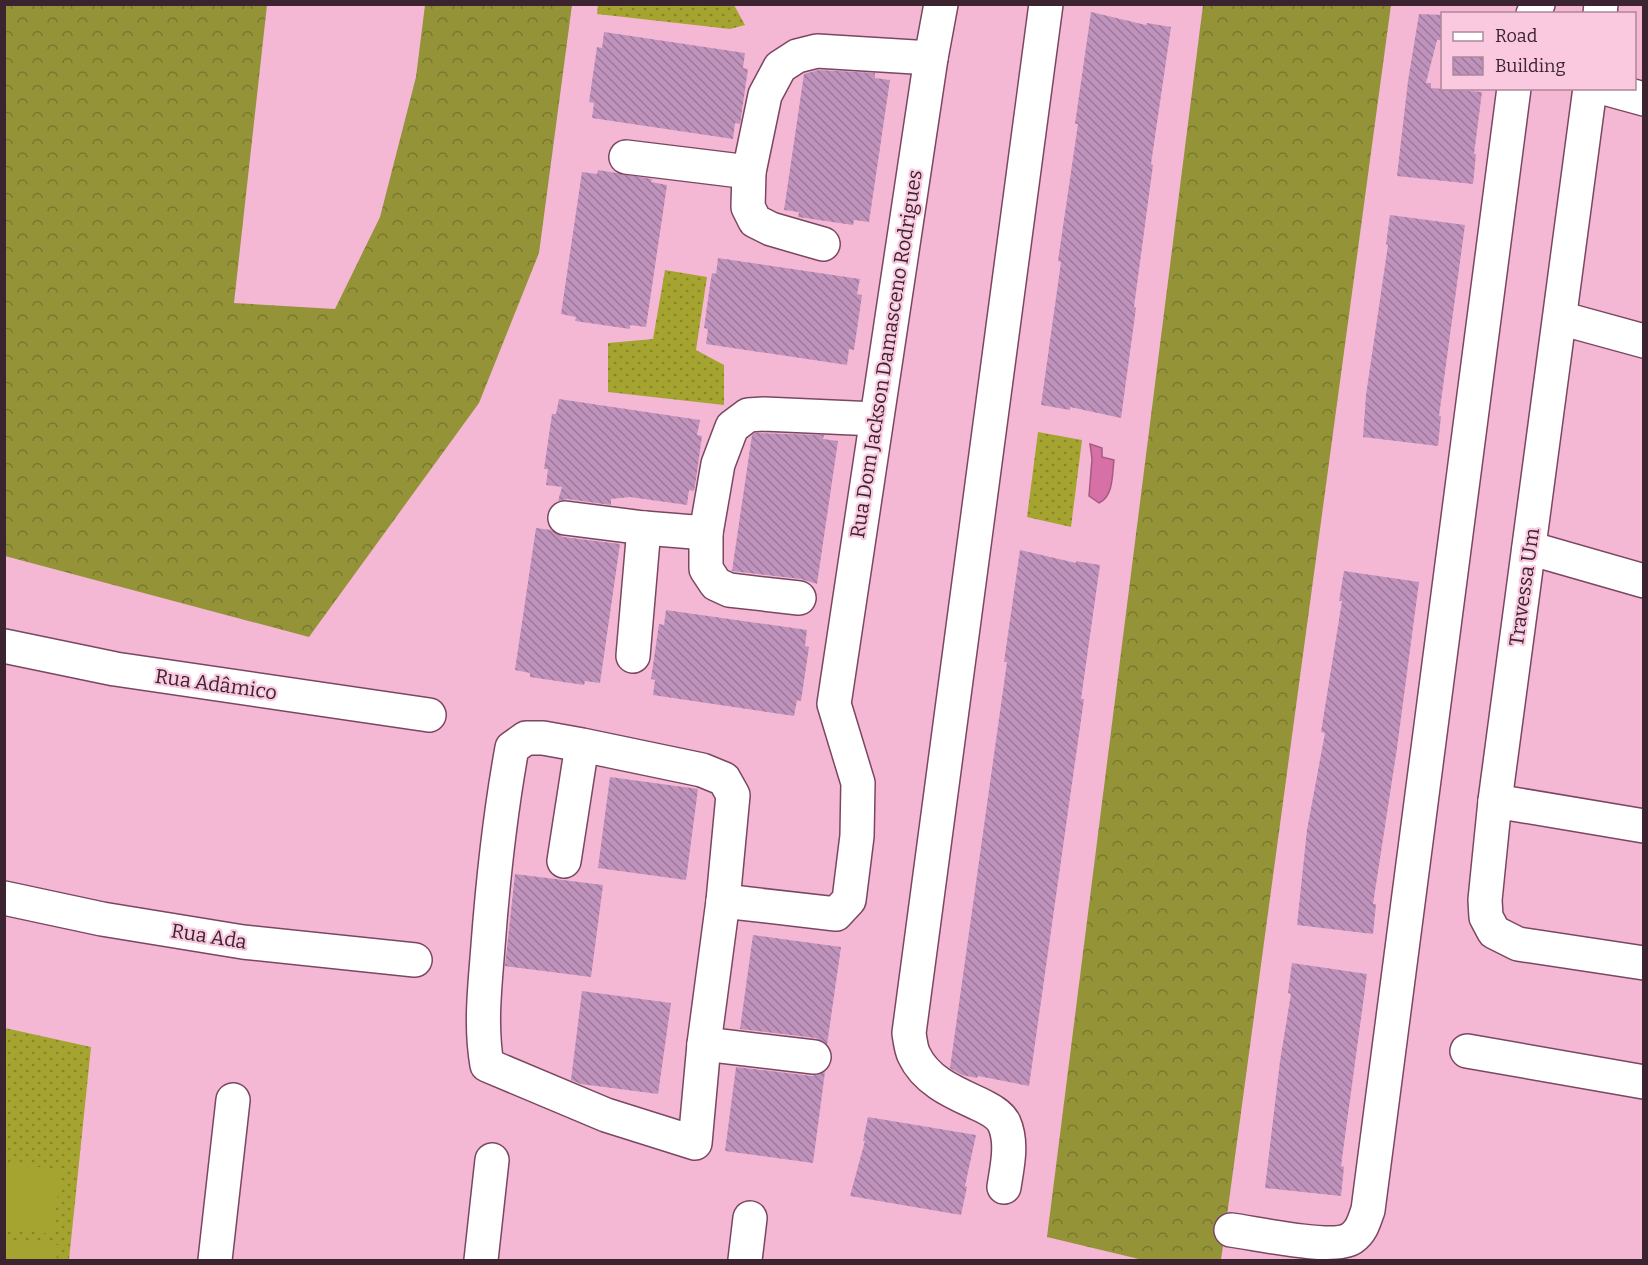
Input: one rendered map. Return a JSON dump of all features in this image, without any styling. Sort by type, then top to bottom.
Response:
[{"type":"street","name":"Rua Dom Jackson Damasceno Rodrigues","points":[[723,901],[836,914],[849,900],[857,836],[858,783],[834,704],[941,4]]},
{"type":"street","points":[[1004,1187],[1009,1152],[1008,1135],[1003,1121],[993,1111],[952,1091],[927,1075],[913,1054],[909,1033],[1046,4]]},
{"type":"street","points":[[823,244],[771,229],[754,221],[748,207],[748,172],[765,95],[780,67],[797,56],[817,51],[932,58]]},
{"type":"street","points":[[1231,1230],[1329,1244],[1350,1240],[1360,1231],[1368,1210],[1514,90]]},
{"type":"street","name":"Travessa Um","points":[[1590,90],[1495,801],[1485,900],[1486,917],[1494,932],[1518,945],[1644,963]]},
{"type":"street","points":[[1611,90],[1644,99]]},
{"type":"street","points":[[626,157],[748,172]]},
{"type":"street","points":[[1560,318],[1644,341]]},
{"type":"street","points":[[799,598],[729,591],[716,584],[706,569],[706,533],[718,464],[732,427],[748,416],[764,414],[876,419]]},
{"type":"street","points":[[565,518],[706,533]]},
{"type":"street","points":[[633,656],[644,528]]},
{"type":"street","points":[[1529,548],[1644,580]]},
{"type":"street","name":"Rua Adâmico","points":[[4,646],[115,669],[429,715]]},
{"type":"street","points":[[526,738],[543,738],[582,745],[702,770],[724,779],[733,795],[723,901],[704,1044],[695,1143],[606,1115],[487,1065],[483,1041],[483,1002],[501,810],[512,748],[526,738]]},
{"type":"street","points":[[564,861],[582,745]]},
{"type":"street","points":[[1495,801],[1644,826]]},
{"type":"street","name":"Rua Ada","points":[[4,898],[102,919],[243,942],[415,960]]},
{"type":"street","points":[[704,1044],[814,1057]]},
{"type":"street","points":[[1467,1051],[1644,1082]]},
{"type":"street","points":[[214,1260],[232,1100]]},
{"type":"street","points":[[481,1260],[492,1160]]},
{"type":"street","points":[[745,1260],[750,1218]]},
{"type":"shaded area","points":[[598,5],[734,5],[745,25],[730,29],[597,14]]},
{"type":"shaded area","points":[[665,270],[707,277],[696,350],[724,365],[724,405],[608,392],[608,343],[653,339]]},
{"type":"shaded area","points":[[1038,432],[1082,440],[1071,527],[1027,517]]},
{"type":"shaded area","points":[[1090,444],[1102,448],[1102,457],[1114,460],[1110,490],[1104,500],[1099,503],[1089,496],[1092,459]]},
{"type":"shaded area","points":[[5,1028],[91,1047],[69,1260],[5,1260]]},
{"type":"shaded area","points":[[4,1164],[61,1169],[53,1234],[5,1229]]},
{"type":"shaded area","points":[[5,1240],[59,1245],[56,1260],[5,1260]]},
{"type":"green space","points":[[5,4],[267,5],[234,303],[335,309],[380,217],[416,77],[425,5],[572,5],[539,253],[479,403],[309,637],[5,556]]},
{"type":"green space","points":[[1203,5],[1391,5],[1221,1260],[1143,1260],[1047,1237]]},
{"type":"building","points":[[1091,12],[1146,25],[1147,23],[1171,27],[1151,164],[1153,165],[1121,418],[1070,407],[1070,410],[1041,405]]},
{"type":"building","points":[[1419,14],[1441,15],[1441,40],[1437,40],[1426,83],[1431,83],[1431,88],[1441,90],[1482,92],[1474,154],[1476,154],[1473,184],[1397,176],[1408,81]]},
{"type":"building","points":[[604,32],[745,53],[743,68],[748,69],[740,124],[735,123],[733,139],[592,118],[594,103],[589,102],[597,47],[602,48]]},
{"type":"building","points":[[819,70],[875,73],[875,78],[890,80],[869,222],[854,220],[853,225],[798,217],[799,212],[784,210],[804,74]]},
{"type":"building","points":[[598,170],[652,179],[651,182],[667,185],[646,327],[630,325],[630,329],[575,321],[576,317],[561,314],[582,172],[597,174]]},
{"type":"building","points":[[1390,215],[1465,225],[1439,416],[1441,416],[1438,446],[1363,437],[1366,395],[1388,245],[1386,244]]},
{"type":"building","points":[[718,258],[860,279],[857,294],[862,295],[854,350],[849,349],[847,365],[706,344],[708,329],[704,328],[712,273],[716,274]]},
{"type":"building","points":[[559,399],[700,420],[697,435],[702,436],[696,479],[694,491],[689,490],[687,505],[630,497],[611,499],[611,505],[567,499],[558,501],[562,487],[546,485],[548,469],[544,469],[552,414],[556,414]]},
{"type":"building","points":[[755,433],[824,435],[823,439],[838,441],[817,584],[801,579],[732,571],[752,435]]},
{"type":"building","points":[[536,528],[551,530],[563,537],[620,544],[600,683],[585,681],[584,685],[530,677],[530,673],[515,670]]},
{"type":"building","points":[[1020,550],[1076,563],[1076,561],[1100,565],[1081,699],[1084,699],[1029,1086],[962,1075],[950,1068],[1007,662],[1004,662]]},
{"type":"building","points":[[1344,571],[1419,582],[1373,904],[1376,904],[1373,934],[1297,925],[1307,830],[1325,733],[1321,732],[1342,601],[1339,601]]},
{"type":"building","points":[[666,610],[807,630],[805,646],[809,647],[801,701],[797,700],[794,716],[653,695],[655,680],[651,679],[659,624],[664,625]]},
{"type":"building","points":[[610,777],[698,789],[686,880],[598,868]]},
{"type":"building","points":[[515,874],[603,885],[591,977],[505,966]]},
{"type":"building","points":[[753,935],[841,947],[827,1045],[816,1038],[740,1029]]},
{"type":"building","points":[[1292,963],[1367,974],[1341,1166],[1344,1167],[1341,1196],[1265,1188],[1280,1061],[1291,994],[1288,993]]},
{"type":"building","points":[[582,991],[671,1003],[658,1094],[581,1084],[571,1080]]},
{"type":"building","points":[[736,1067],[812,1076],[825,1072],[813,1163],[725,1151]]},
{"type":"building","points":[[868,1117],[976,1135],[961,1215],[850,1196],[865,1141],[863,1141]]}]
